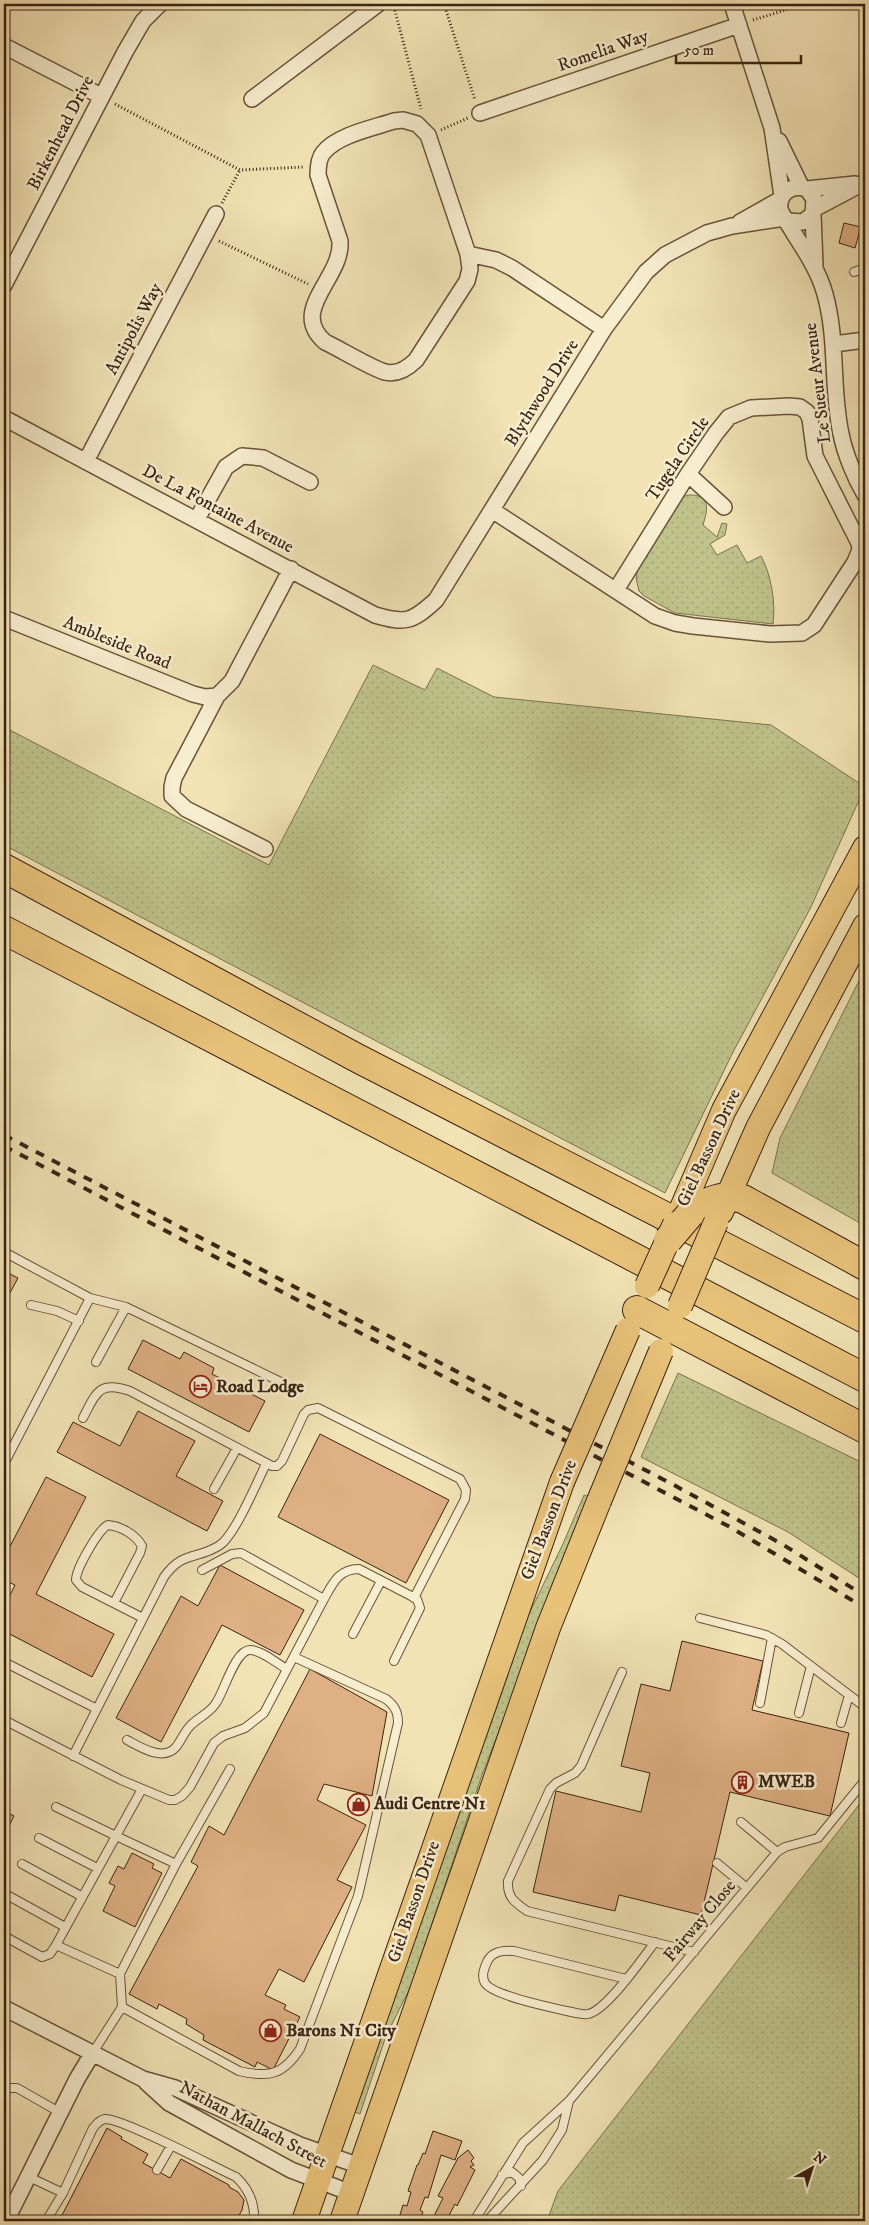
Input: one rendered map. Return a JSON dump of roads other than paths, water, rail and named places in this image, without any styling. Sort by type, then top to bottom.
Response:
[{"type":"highway","points":[[4,868],[357,1058],[865,1319]]},
{"type":"highway","points":[[4,930],[865,1378]]},
{"type":"highway","points":[[668,1240],[686,1211],[705,1203],[728,1197],[752,1203],[865,1266]]},
{"type":"highway","points":[[638,1309],[670,1328],[865,1429]]},
{"type":"main road","name":"Giel Basson Drive","points":[[686,1211],[724,1110],[865,848]]},
{"type":"main road","name":"Giel Basson Drive","points":[[342,2221],[548,1628],[599,1501],[670,1328],[758,1128],[865,926]]},
{"type":"main road","name":"Giel Basson Drive","points":[[304,2221],[562,1482],[668,1240]]},
{"type":"street","name":"Birkenhead Drive","points":[[4,286],[101,96],[143,21],[160,4]]},
{"type":"street","points":[[252,99],[378,4]]},
{"type":"street","points":[[732,4],[772,128],[804,188],[814,199],[814,211]]},
{"type":"street","name":"Romelia Way","points":[[480,113],[739,25]]},
{"type":"street","points":[[4,46],[101,96]]},
{"type":"street","points":[[403,120],[417,124],[428,135],[468,254],[470,269],[462,288],[416,360],[409,367],[398,372],[385,372],[325,342],[312,325],[311,315],[338,262],[341,251],[340,241],[318,175],[318,166],[322,154],[340,140],[394,121],[403,120]]},
{"type":"street","points":[[772,128],[781,198],[780,210],[786,219],[793,223],[803,222],[814,211],[862,183]]},
{"type":"street","points":[[781,198],[792,188],[862,183]]},
{"type":"street","name":"Blythwood Drive","points":[[732,226],[781,198]]},
{"type":"street","name":"Le Sueur Avenue","points":[[814,211],[815,265]]},
{"type":"street","name":"Antipolis Way","points":[[86,461],[216,214]]},
{"type":"street","name":"Blythwood Drive","points":[[418,617],[436,600],[604,329],[634,286],[665,255],[707,233],[732,226],[786,219]]},
{"type":"street","name":"Le Sueur Avenue","points":[[786,219],[815,265],[825,294],[834,344],[840,433],[865,494]]},
{"type":"street","points":[[468,254],[496,260],[512,268],[604,329]]},
{"type":"street","points":[[834,344],[865,340]]},
{"type":"street","name":"Tugela Circle","points":[[492,510],[655,616],[675,623],[788,635],[802,633],[814,625],[855,562],[860,550],[855,532],[815,456],[808,412],[800,407],[751,408],[728,417],[688,474],[616,590]]},
{"type":"street","name":"De La Fontaine Avenue","points":[[4,418],[375,615],[397,622],[418,617]]},
{"type":"street","points":[[197,519],[226,467],[242,456],[263,458],[310,482]]},
{"type":"street","points":[[688,474],[724,507]]},
{"type":"street","points":[[265,849],[186,809],[172,796],[172,787],[174,778],[217,696],[232,681],[291,569]]},
{"type":"street","name":"Ambleside Road","points":[[4,618],[192,694],[217,696]]},
{"type":"street","name":"Nathan Mallach Street","points":[[4,2008],[143,2079],[175,2088],[300,2145],[360,2166]]},
{"type":"street","points":[[6,2221],[92,2054]]},
{"type":"street","name":"Nathan Mallach Street","points":[[143,2079],[169,2103],[291,2170],[318,2182],[351,2193]]},
{"type":"lane","points":[[854,272],[865,268]]},
{"type":"lane","points":[[4,1252],[90,1298],[126,1307],[283,1383]]},
{"type":"lane","points":[[4,1464],[90,1298]]},
{"type":"lane","points":[[30,1305],[57,1312],[78,1321]]},
{"type":"lane","points":[[96,1362],[126,1307]]},
{"type":"lane","points":[[83,1418],[96,1394],[102,1388],[117,1386],[266,1464],[277,1466],[282,1461],[304,1414],[308,1410],[318,1408],[460,1479],[466,1490],[465,1499],[414,1598]]},
{"type":"lane","points":[[214,1489],[237,1448]]},
{"type":"lane","points":[[73,1756],[170,1568],[185,1557],[220,1545],[226,1538],[266,1464]]},
{"type":"lane","points":[[114,1603],[142,1546],[132,1535],[115,1526],[108,1525],[100,1531],[77,1572],[76,1580],[82,1587],[143,1618]]},
{"type":"lane","points":[[202,1570],[232,1554],[241,1553],[324,1599]]},
{"type":"lane","points":[[4,1720],[73,1756],[169,1800],[182,1796],[190,1788],[214,1743],[223,1736],[245,1728],[264,1712],[336,1578],[349,1569],[359,1569],[417,1599],[420,1608],[394,1661]]},
{"type":"lane","points":[[354,1634],[381,1581]]},
{"type":"lane","points":[[700,1618],[753,1631],[772,1638],[865,1707]]},
{"type":"lane","points":[[760,1702],[772,1638]]},
{"type":"lane","points":[[127,1740],[146,1751],[162,1754],[174,1749],[191,1725],[209,1712],[216,1703],[238,1658],[245,1651],[250,1650],[260,1653],[287,1670]]},
{"type":"lane","points":[[122,2007],[239,2071],[255,2075],[276,2072],[285,2068],[292,2062],[300,2049],[358,1896],[398,1723],[396,1709],[386,1699],[294,1657]]},
{"type":"lane","points":[[4,1662],[96,1709]]},
{"type":"lane","points":[[798,1714],[811,1666]]},
{"type":"lane","points":[[622,1672],[580,1766],[575,1773],[556,1783],[545,1798],[508,1881],[510,1898],[526,1911],[694,1952]]},
{"type":"lane","points":[[841,1723],[849,1694]]},
{"type":"lane","points":[[92,2054],[122,2007],[120,1974],[176,1864],[230,1769]]},
{"type":"lane","name":"Fairway Close","points":[[474,2221],[523,2143],[569,2100],[777,1852],[785,1847],[818,1838],[865,1780]]},
{"type":"lane","points":[[4,1936],[42,1957],[50,1954],[142,1789]]},
{"type":"lane","points":[[56,1807],[176,1864]]},
{"type":"lane","points":[[741,1822],[777,1852]]},
{"type":"lane","points":[[39,1838],[97,1868]]},
{"type":"lane","points":[[716,1863],[746,1888]]},
{"type":"lane","points":[[22,1864],[82,1896]]},
{"type":"lane","points":[[6,1895],[65,1927]]},
{"type":"lane","points":[[626,1979],[514,1951],[503,1950],[489,1958],[483,1978],[486,1985],[503,1994],[576,2013],[588,2014],[602,2007],[626,1979],[655,1942]]},
{"type":"lane","points":[[56,1945],[120,1974]]},
{"type":"lane","points":[[4,2092],[10,2088],[17,2088],[61,2113]]},
{"type":"lane","name":"Fairway Close","points":[[487,2221],[543,2160],[562,2130],[569,2100]]},
{"type":"lane","points":[[46,2221],[62,2193],[93,2128],[99,2121],[105,2119],[114,2120],[171,2146],[240,2181],[250,2196],[254,2209],[254,2221]]},
{"type":"lane","points":[[157,2170],[171,2146]]},
{"type":"lane","points":[[502,2175],[512,2172],[519,2178],[521,2186]]},
{"type":"lane","points":[[29,2177],[62,2193]]},
{"type":"railway","points":[[4,1135],[672,1484],[782,1544],[865,1596]]},
{"type":"railway","points":[[4,1146],[730,1527],[865,1608]]},
{"type":"place","name":"Road Lodge","points":[[200,1387]]},
{"type":"place","name":"MWEB","points":[[742,1782]]},
{"type":"place","name":"Audi Centre N1","points":[[358,1804]]},
{"type":"place","name":"Barons N1 City","points":[[270,2031]]}]
